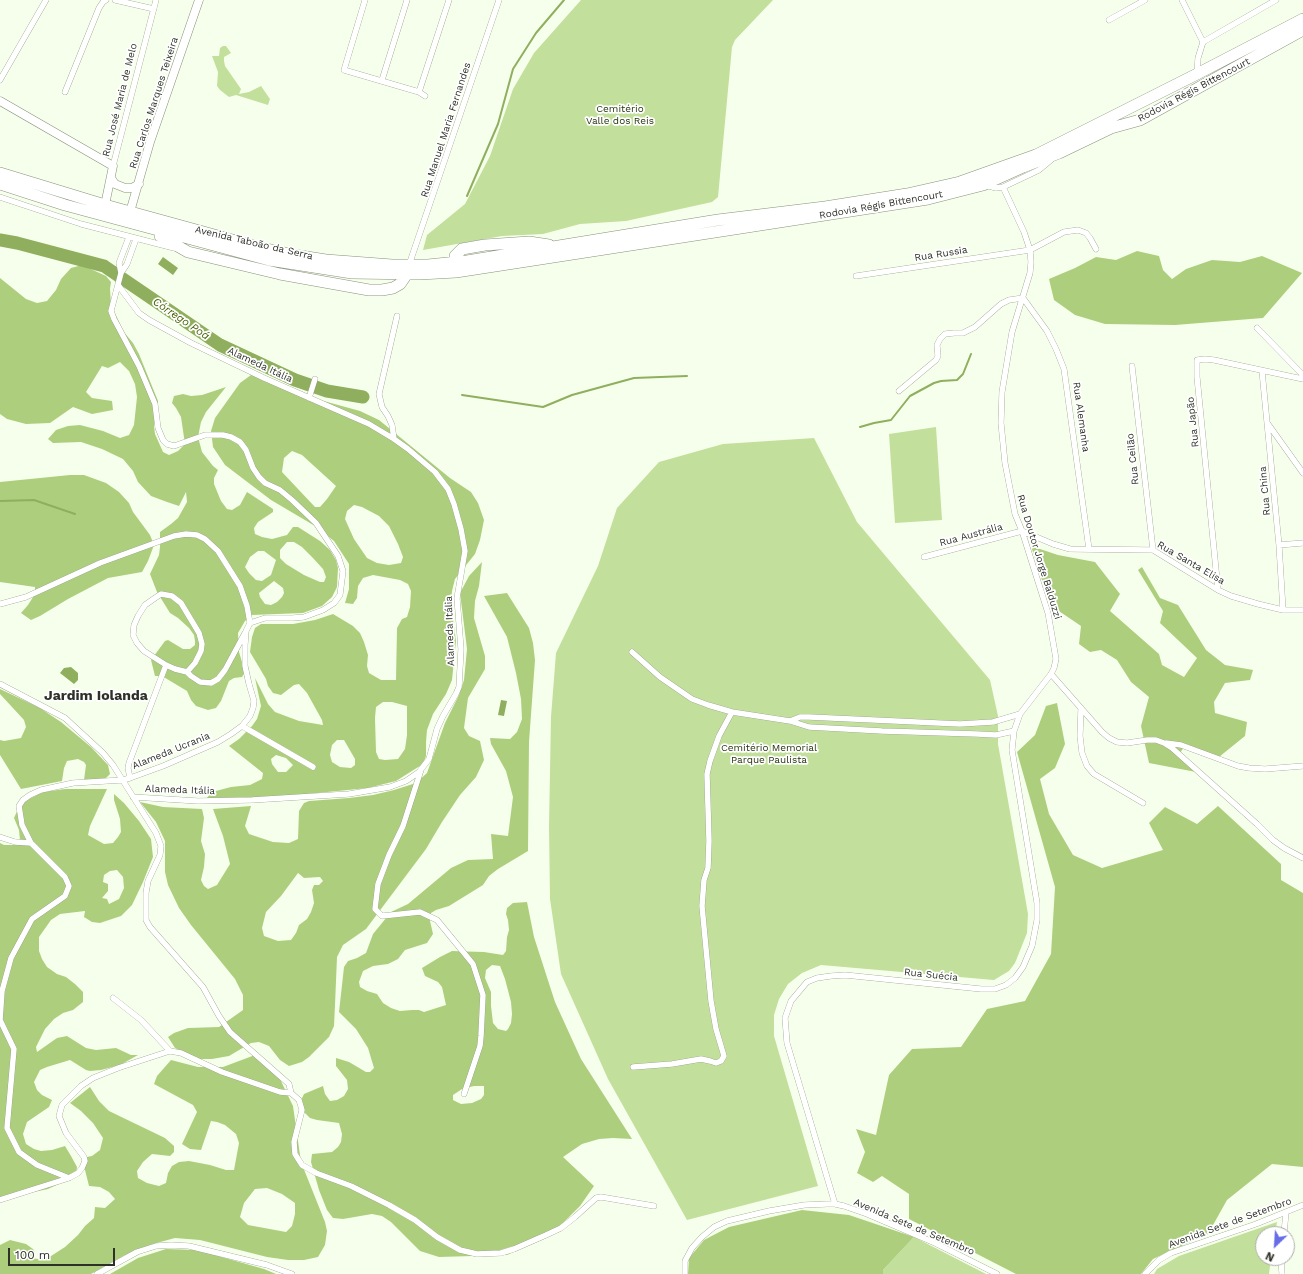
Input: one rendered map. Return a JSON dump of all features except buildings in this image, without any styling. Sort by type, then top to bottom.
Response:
[{"type":"highway","name":"Rodovia Régis Bittencourt","points":[[559,246],[718,220],[825,207],[907,194],[960,182],[1036,155],[1197,74],[1303,18]]},
{"type":"highway","name":"Rodovia Régis Bittencourt","points":[[544,258],[928,199],[983,185],[1059,153],[1111,128],[1140,120],[1303,30]]},
{"type":"highway","name":"Avenida Taboão da Serra","points":[[0,172],[105,205],[258,247],[294,255],[408,269],[420,274],[559,246]]},
{"type":"highway","name":"Avenida Taboão da Serra","points":[[3,185],[65,205],[269,260],[352,273],[408,269],[428,265],[456,267],[544,258]]},
{"type":"highway","points":[[148,228],[188,252],[280,274],[341,286],[370,290],[393,288],[400,284],[408,269]]},
{"type":"street","points":[[0,80],[46,0]]},
{"type":"street","points":[[66,92],[99,8],[106,0]]},
{"type":"street","points":[[115,0],[154,9]]},
{"type":"street","name":"Rua José Maria de Melo","points":[[105,205],[113,166],[156,0]]},
{"type":"street","name":"Rua Carlos Marques Teixeira","points":[[130,212],[150,142],[199,0]]},
{"type":"street","points":[[365,0],[344,70],[382,80],[419,92],[425,96]]},
{"type":"street","points":[[382,80],[407,0]]},
{"type":"street","points":[[419,92],[449,0]]},
{"type":"street","name":"Rua Manuel Maria Fernandes","points":[[408,269],[459,109],[499,0]]},
{"type":"street","points":[[1109,20],[1145,0]]},
{"type":"street","points":[[1182,0],[1203,42]]},
{"type":"street","points":[[1197,74],[1198,58],[1203,42],[1276,0]]},
{"type":"street","points":[[0,101],[113,166]]},
{"type":"street","points":[[983,185],[996,188],[1003,187],[1039,170],[1059,153]]},
{"type":"street","points":[[111,178],[115,184],[125,188],[132,188],[139,184]]},
{"type":"street","name":"Rua Doutor Jorge Balduzzi","points":[[1003,187],[1022,226],[1030,250],[1030,274],[1012,332],[1002,392],[1001,423],[1005,463],[1015,514],[1022,531],[1048,613],[1056,659],[1051,674],[1020,714]]},
{"type":"street","points":[[0,197],[81,224],[188,252]]},
{"type":"street","name":"Rua Russia","points":[[856,276],[1030,250],[1064,232],[1078,230],[1086,233],[1096,249]]},
{"type":"street","points":[[121,273],[119,263],[129,237]]},
{"type":"street","points":[[0,604],[26,597],[100,564],[174,536],[186,534],[201,537],[218,551],[240,586],[247,606],[250,624],[265,618],[304,617],[323,610],[334,603],[340,595],[343,571],[338,556],[316,523],[303,509],[280,490],[265,483],[259,478],[253,468],[246,450],[240,442],[223,435],[205,435],[174,446],[167,444],[163,440],[158,428],[155,404],[139,366],[111,311],[121,273],[127,264],[136,238]]},
{"type":"street","name":"Alameda Itália","points":[[118,282],[139,313],[149,320],[191,343],[257,375],[369,424],[408,449],[435,472],[448,489],[454,504],[465,551],[462,577],[457,598],[461,649],[459,687],[437,729],[429,759],[421,770],[406,781],[390,787],[350,794],[252,800],[198,801],[133,797]]},
{"type":"street","points":[[899,391],[936,360],[938,356],[936,345],[945,334],[954,332],[963,333],[980,323],[1001,304],[1009,300],[1023,298]]},
{"type":"street","name":"Rua Alemanha","points":[[1023,298],[1047,331],[1064,369],[1090,549]]},
{"type":"street","points":[[394,439],[392,425],[382,407],[379,394],[398,316]]},
{"type":"street","points":[[1257,328],[1303,375]]},
{"type":"street","name":"Rua Japão","points":[[1218,590],[1197,377],[1197,360],[1214,360],[1303,379]]},
{"type":"street","name":"Rua Ceilão","points":[[1132,366],[1153,550]]},
{"type":"street","name":"Rua China","points":[[1262,371],[1279,546],[1283,610]]},
{"type":"street","points":[[309,398],[315,379]]},
{"type":"street","points":[[1268,424],[1303,473]]},
{"type":"street","name":"Rua Santa Elisa","points":[[1022,531],[1053,544],[1070,549],[1153,550],[1218,590],[1231,596],[1283,610],[1303,610]]},
{"type":"street","name":"Rua Austrália","points":[[924,557],[1022,531]]},
{"type":"street","points":[[1279,546],[1303,543]]},
{"type":"street","points":[[188,672],[195,663],[201,651],[202,644],[199,633],[181,603],[172,596],[161,594],[154,598],[145,605],[134,625],[133,634],[137,643],[144,651],[166,665],[188,672],[200,682],[211,682],[218,679],[225,670],[246,631]]},
{"type":"street","name":"Alameda Ucrania","points":[[30,844],[22,825],[19,806],[23,800],[30,795],[41,790],[73,783],[122,780],[130,778],[163,766],[218,742],[242,726],[250,716],[254,701],[246,666],[246,631],[250,624]]},
{"type":"street","points":[[632,652],[660,677],[692,699],[732,712],[790,721],[809,727],[996,735],[1014,731]]},
{"type":"street","points":[[130,778],[128,768],[129,763],[166,665]]},
{"type":"street","points":[[1051,674],[1109,738],[1117,742],[1127,743],[1147,740],[1156,740],[1164,743],[1172,748],[1273,840],[1284,848],[1303,858]]},
{"type":"street","points":[[0,684],[65,718],[103,753],[113,765],[156,833],[161,846],[160,856],[148,881],[146,893],[146,920],[150,927],[203,987],[219,1016],[230,1032],[290,1084],[291,1093]]},
{"type":"street","points":[[1081,708],[1080,736],[1082,753],[1087,766],[1094,774],[1143,803]]},
{"type":"street","points":[[633,1067],[701,1060],[710,1060],[716,1063],[721,1061],[724,1056],[716,1029],[711,1001],[702,906],[704,880],[708,868],[709,841],[707,774],[719,736],[732,712]]},
{"type":"street","points":[[790,721],[800,717],[809,717],[960,724],[993,722],[1020,714]]},
{"type":"street","name":"Rua Suécia","points":[[835,1204],[787,1043],[785,1018],[788,1008],[791,1001],[807,982],[817,978],[845,975],[995,989],[1006,985],[1023,967],[1032,946],[1037,920],[1036,903],[1012,750],[1014,731],[1020,714]]},
{"type":"street","points":[[242,726],[313,767]]},
{"type":"street","points":[[1164,743],[1181,745],[1238,766],[1249,768],[1265,769],[1303,766]]},
{"type":"street","points":[[421,770],[403,826],[389,855],[378,884],[375,909],[382,916],[420,912],[437,920],[473,964],[483,995],[481,1036],[480,1046],[464,1094]]},
{"type":"street","points":[[0,838],[30,844],[65,877],[69,886],[65,896],[32,919],[11,958],[2,991],[0,1020],[14,1049],[6,1128],[19,1152],[37,1165],[69,1178]]},
{"type":"street","points":[[113,998],[141,1020],[170,1051]]},
{"type":"street","points":[[0,1200],[78,1174],[85,1162],[84,1157],[66,1133],[59,1116],[62,1105],[81,1086],[93,1078],[118,1068],[170,1051],[181,1053],[222,1072],[244,1080],[280,1092],[291,1093],[299,1100],[302,1110],[294,1142],[295,1154],[302,1165],[316,1173],[351,1186],[389,1204],[415,1220],[437,1237],[460,1250],[476,1254],[501,1253],[514,1249],[561,1228],[576,1217],[596,1198],[601,1197],[654,1206]]},
{"type":"street","name":"Avenida Sete de Setembro","points":[[685,1274],[685,1261],[692,1248],[714,1227],[727,1221],[769,1210],[804,1205],[835,1204],[867,1214],[935,1243],[998,1274]]},
{"type":"street","name":"Avenida Sete de Setembro","points":[[1145,1274],[1159,1260],[1171,1253],[1243,1229],[1303,1205]]},
{"type":"street","points":[[1285,1226],[1286,1212]]},
{"type":"street","points":[[97,1274],[137,1252],[156,1246],[171,1245],[190,1246],[267,1265],[292,1274]]},
{"type":"green space","name":"Cemitério Valle dos Reis","points":[[581,0],[773,0],[735,40],[732,47],[718,197],[712,202],[626,221],[580,224],[543,234],[502,236],[423,250],[427,235],[465,204],[490,156],[513,89],[534,53]]},
{"type":"green space","points":[[226,46],[231,53],[224,57],[224,61],[225,66],[241,89],[239,94],[249,92],[261,86],[270,99],[268,105],[236,95],[229,97],[220,90],[217,86],[218,72],[212,56],[219,56],[220,48]]},
{"type":"green space","points":[[936,427],[942,520],[895,523],[889,434]]},
{"type":"green space","name":"Cemitério Memorial Parque Paulista","points":[[814,438],[857,522],[990,680],[998,716],[998,744],[1028,914],[1027,933],[1015,963],[1009,971],[994,980],[821,965],[802,973],[788,984],[779,999],[774,1015],[774,1036],[818,1186],[687,1220],[608,1079],[561,974],[550,899],[549,826],[551,717],[556,653],[598,566],[617,508],[659,462],[723,444]]},
{"type":"green space","points":[[1277,1222],[1276,1226],[1265,1226]]},
{"type":"green space","points":[[1255,1230],[1255,1266],[1270,1266],[1269,1274],[1154,1274],[1157,1269],[1179,1256]]},
{"type":"green space","points":[[914,1237],[986,1274],[883,1274],[883,1270]]},
{"type":"shaded area","points":[[1137,251],[1159,256],[1163,270],[1172,279],[1186,269],[1212,260],[1240,262],[1262,256],[1302,273],[1263,318],[1175,325],[1105,324],[1075,315],[1054,300],[1049,279],[1096,257],[1116,260]]},
{"type":"shaded area","points":[[163,257],[178,268],[173,275],[158,264]]},
{"type":"shaded area","points":[[82,265],[106,276],[111,282],[111,304],[123,331],[133,343],[139,354],[158,401],[154,426],[155,434],[163,452],[169,455],[178,451],[185,444],[181,417],[172,403],[174,396],[183,394],[191,396],[202,395],[226,387],[206,412],[201,422],[198,437],[202,452],[218,470],[214,478],[214,484],[221,501],[227,509],[232,510],[240,505],[247,492],[273,509],[273,512],[258,522],[254,528],[255,534],[272,539],[287,535],[293,527],[298,527],[320,541],[330,550],[336,560],[338,568],[337,587],[332,597],[322,606],[303,613],[252,615],[245,621],[238,633],[239,652],[245,672],[242,677],[234,678],[229,681],[221,701],[216,708],[208,710],[196,706],[191,700],[187,691],[162,676],[155,676],[151,660],[165,641],[168,640],[183,649],[190,649],[195,645],[194,635],[189,628],[170,613],[157,592],[150,574],[159,555],[160,532],[178,518],[187,502],[186,492],[179,506],[151,496],[138,482],[133,471],[123,459],[102,449],[81,442],[53,443],[48,439],[56,430],[68,426],[80,425],[103,431],[120,438],[129,435],[134,425],[137,397],[135,384],[129,371],[120,362],[108,368],[102,366],[86,392],[92,398],[112,401],[113,410],[92,414],[73,407],[50,423],[26,424],[7,419],[0,414],[0,278],[26,299],[37,303],[47,301],[56,290],[61,279],[71,268]],"holes":[[[287,542],[294,542],[302,547],[312,557],[323,569],[326,577],[324,582],[320,582],[304,575],[286,564],[280,558],[280,550]],[[258,551],[264,551],[276,560],[271,575],[262,581],[256,580],[245,567],[250,557]],[[274,581],[283,588],[284,593],[277,602],[271,605],[265,604],[259,593]]]},
{"type":"shaded area","points":[[251,375],[263,376],[320,400],[360,411],[379,420],[450,478],[471,492],[478,503],[484,520],[480,540],[475,554],[455,579],[452,591],[451,605],[456,641],[452,680],[446,694],[433,714],[427,730],[426,756],[423,764],[396,781],[368,788],[287,796],[206,799],[212,792],[231,787],[250,785],[262,779],[263,773],[229,746],[239,739],[257,719],[261,706],[255,678],[268,704],[275,712],[299,721],[323,725],[322,720],[307,693],[299,684],[294,685],[281,695],[273,693],[268,686],[266,679],[250,652],[255,628],[261,624],[293,624],[315,620],[333,614],[353,626],[360,633],[368,655],[367,666],[369,673],[381,680],[396,680],[397,628],[402,619],[407,617],[410,607],[411,591],[408,584],[400,580],[373,575],[363,578],[358,586],[357,598],[353,604],[345,603],[349,589],[349,564],[334,541],[315,526],[271,500],[225,465],[213,447],[211,431],[215,418],[240,383]],"holes":[[[292,451],[302,455],[336,486],[320,507],[315,507],[282,472],[284,458]],[[354,505],[362,507],[379,516],[389,526],[398,544],[403,557],[401,563],[389,565],[377,563],[367,558],[354,539],[345,519],[347,511]],[[383,702],[392,702],[407,706],[407,735],[405,749],[398,759],[379,759],[376,752],[376,707]],[[337,740],[344,740],[355,759],[355,765],[351,768],[340,767],[332,762],[330,755],[332,745]],[[276,755],[286,758],[293,765],[286,772],[278,772],[272,764],[271,759]]]},
{"type":"shaded area","points":[[84,475],[106,483],[119,492],[129,503],[133,512],[150,535],[154,545],[142,572],[108,578],[31,620],[21,613],[35,594],[35,587],[0,582],[0,482]]},
{"type":"shaded area","points":[[1031,546],[1058,555],[1095,562],[1120,594],[1110,611],[1159,654],[1162,665],[1184,677],[1197,658],[1160,623],[1163,611],[1138,570],[1142,567],[1160,598],[1178,605],[1206,650],[1225,665],[1253,670],[1250,680],[1225,683],[1214,702],[1215,713],[1247,722],[1245,736],[1219,757],[1186,744],[1178,756],[1196,772],[1149,763],[1141,726],[1149,697],[1131,682],[1117,660],[1101,650],[1090,652],[1079,644],[1081,626],[1050,605]]},
{"type":"shaded area","points":[[482,562],[479,586],[475,601],[474,618],[485,656],[485,669],[468,698],[464,728],[469,736],[480,741],[484,760],[476,777],[460,795],[426,849],[366,929],[343,945],[337,957],[334,1026],[329,1037],[309,1057],[302,1062],[289,1066],[280,1060],[269,1046],[259,1042],[251,1043],[229,1056],[212,1059],[200,1059],[175,1048],[168,1037],[188,1028],[219,1027],[243,1010],[243,995],[235,979],[179,908],[168,885],[165,872],[165,841],[156,822],[140,802],[163,807],[202,809],[204,818],[201,841],[205,854],[201,880],[204,886],[208,889],[217,885],[230,864],[223,836],[213,809],[251,806],[245,826],[249,834],[273,842],[289,843],[298,839],[299,811],[304,803],[309,801],[373,795],[416,783],[427,773],[445,723],[459,695],[464,680],[467,649],[460,593],[469,576]],"holes":[[[298,873],[304,878],[320,877],[323,881],[319,885],[314,885],[312,890],[314,903],[307,919],[299,925],[291,940],[278,941],[264,936],[262,928],[266,912],[281,896]]]},
{"type":"shaded area","points":[[507,593],[529,628],[533,643],[535,660],[529,742],[528,851],[498,869],[489,876],[483,885],[449,906],[431,913],[430,921],[433,934],[427,943],[405,950],[398,959],[388,964],[373,966],[363,971],[359,982],[360,987],[377,994],[383,1003],[400,1011],[419,1010],[424,1012],[446,1005],[442,987],[438,982],[425,976],[422,968],[452,951],[484,952],[503,955],[506,951],[509,930],[506,914],[507,908],[513,903],[527,902],[534,937],[555,1002],[581,1059],[632,1139],[599,1139],[582,1144],[563,1157],[594,1186],[580,1206],[559,1227],[544,1239],[507,1255],[439,1257],[420,1251],[391,1222],[382,1216],[372,1214],[343,1219],[333,1218],[327,1210],[319,1190],[311,1162],[312,1154],[332,1152],[338,1147],[341,1142],[342,1134],[339,1123],[310,1118],[303,1111],[301,1100],[304,1094],[323,1086],[325,1094],[330,1101],[337,1100],[344,1096],[348,1089],[347,1080],[336,1066],[336,1058],[349,1062],[366,1072],[370,1072],[374,1068],[368,1048],[356,1029],[339,1012],[344,967],[348,961],[366,953],[373,934],[391,912],[408,904],[451,868],[468,860],[493,859],[491,834],[508,836],[513,797],[506,771],[491,744],[490,738],[510,739],[517,732],[522,719],[521,699],[507,637],[484,596]],"holes":[[[492,965],[500,966],[511,1002],[511,1023],[506,1031],[498,1029],[493,1023],[491,992],[485,978],[486,970]],[[474,1086],[484,1086],[484,1095],[481,1099],[472,1103],[461,1104],[453,1100],[453,1095],[462,1089]]]},
{"type":"shaded area","points":[[71,667],[78,673],[78,680],[74,684],[60,673],[64,668]]},
{"type":"shaded area","points":[[0,689],[40,708],[61,722],[91,747],[108,765],[110,774],[105,779],[84,780],[86,765],[78,759],[67,761],[64,768],[62,781],[21,789],[0,755],[0,740],[4,741],[21,738],[26,727],[24,720],[0,694]]},
{"type":"shaded area","points":[[501,700],[507,701],[504,716],[498,715]]},
{"type":"shaded area","points":[[1057,703],[1065,744],[1055,768],[1040,779],[1049,814],[1073,855],[1102,868],[1163,850],[1149,823],[1165,807],[1197,824],[1218,806],[1281,864],[1281,880],[1303,893],[1303,1167],[1272,1164],[1227,1200],[1208,1234],[1153,1259],[1141,1274],[1016,1274],[909,1219],[909,1194],[882,1176],[873,1182],[857,1173],[865,1152],[856,1129],[876,1135],[889,1075],[912,1049],[961,1047],[987,1009],[1025,1001],[1051,954],[1055,887],[1017,752],[1035,735],[1046,706]]},
{"type":"shaded area","points":[[65,789],[107,789],[90,826],[88,835],[104,844],[113,843],[118,837],[121,832],[120,819],[114,800],[114,794],[124,803],[139,821],[151,839],[153,857],[132,905],[121,916],[100,923],[92,922],[84,917],[85,911],[60,914],[51,920],[39,937],[39,951],[47,967],[57,974],[66,977],[75,984],[83,992],[83,1002],[73,1010],[63,1013],[54,1019],[45,1029],[36,1047],[37,1052],[57,1038],[67,1036],[86,1048],[96,1050],[116,1048],[131,1055],[138,1055],[120,1065],[101,1070],[86,1070],[70,1060],[40,1070],[34,1082],[37,1090],[42,1095],[52,1100],[49,1107],[27,1122],[23,1134],[26,1144],[41,1151],[52,1150],[65,1146],[77,1167],[76,1176],[48,1189],[0,1199],[0,843],[4,845],[15,845],[20,840],[19,830],[14,818],[18,809],[27,800],[43,792]],"holes":[[[117,870],[123,877],[124,888],[119,899],[109,904],[107,899],[102,898],[108,891],[108,884],[103,882],[104,875],[110,871]]]},
{"type":"shaded area","points":[[255,1055],[280,1079],[293,1106],[301,1162],[325,1222],[327,1231],[325,1245],[318,1257],[304,1260],[288,1260],[267,1257],[200,1240],[175,1238],[153,1244],[125,1255],[91,1274],[0,1274],[0,1245],[10,1240],[26,1244],[33,1249],[35,1252],[31,1258],[38,1259],[51,1256],[65,1247],[94,1218],[95,1207],[105,1208],[115,1199],[109,1192],[100,1187],[89,1186],[82,1158],[92,1156],[100,1150],[103,1138],[93,1123],[70,1103],[90,1087],[99,1101],[109,1111],[165,1138],[174,1146],[174,1152],[170,1156],[152,1154],[143,1162],[137,1171],[138,1178],[147,1183],[159,1186],[166,1183],[168,1173],[172,1166],[179,1162],[189,1161],[226,1170],[234,1170],[239,1143],[236,1134],[225,1125],[211,1121],[201,1150],[190,1149],[182,1144],[197,1112],[193,1105],[154,1084],[157,1076],[171,1060],[198,1067],[223,1067]],"holes":[[[267,1188],[282,1194],[295,1203],[295,1214],[292,1226],[286,1232],[248,1225],[240,1217],[244,1203],[255,1189]]]},
{"type":"shaded area","points":[[802,1210],[849,1215],[914,1237],[883,1270],[883,1274],[688,1274],[689,1258],[704,1240],[729,1227]]},
{"type":"shaded area","points":[[166,1249],[197,1250],[264,1269],[276,1274],[110,1274],[138,1258]]},
{"type":"waterway","points":[[467,196],[498,124],[513,69],[536,33],[564,0]]},
{"type":"waterway","name":"Córrego Poá","points":[[0,240],[17,243],[104,266],[220,345],[295,380],[327,391],[363,397]]},
{"type":"waterway","points":[[860,427],[891,420],[910,396],[934,383],[957,380],[963,374],[971,354]]},
{"type":"waterway","points":[[462,395],[543,407],[572,395],[634,378],[687,376]]},
{"type":"waterway","points":[[0,501],[34,500],[75,514]]},
{"type":"district","name":"Jardim Iolanda","points":[[96,696]]}]
